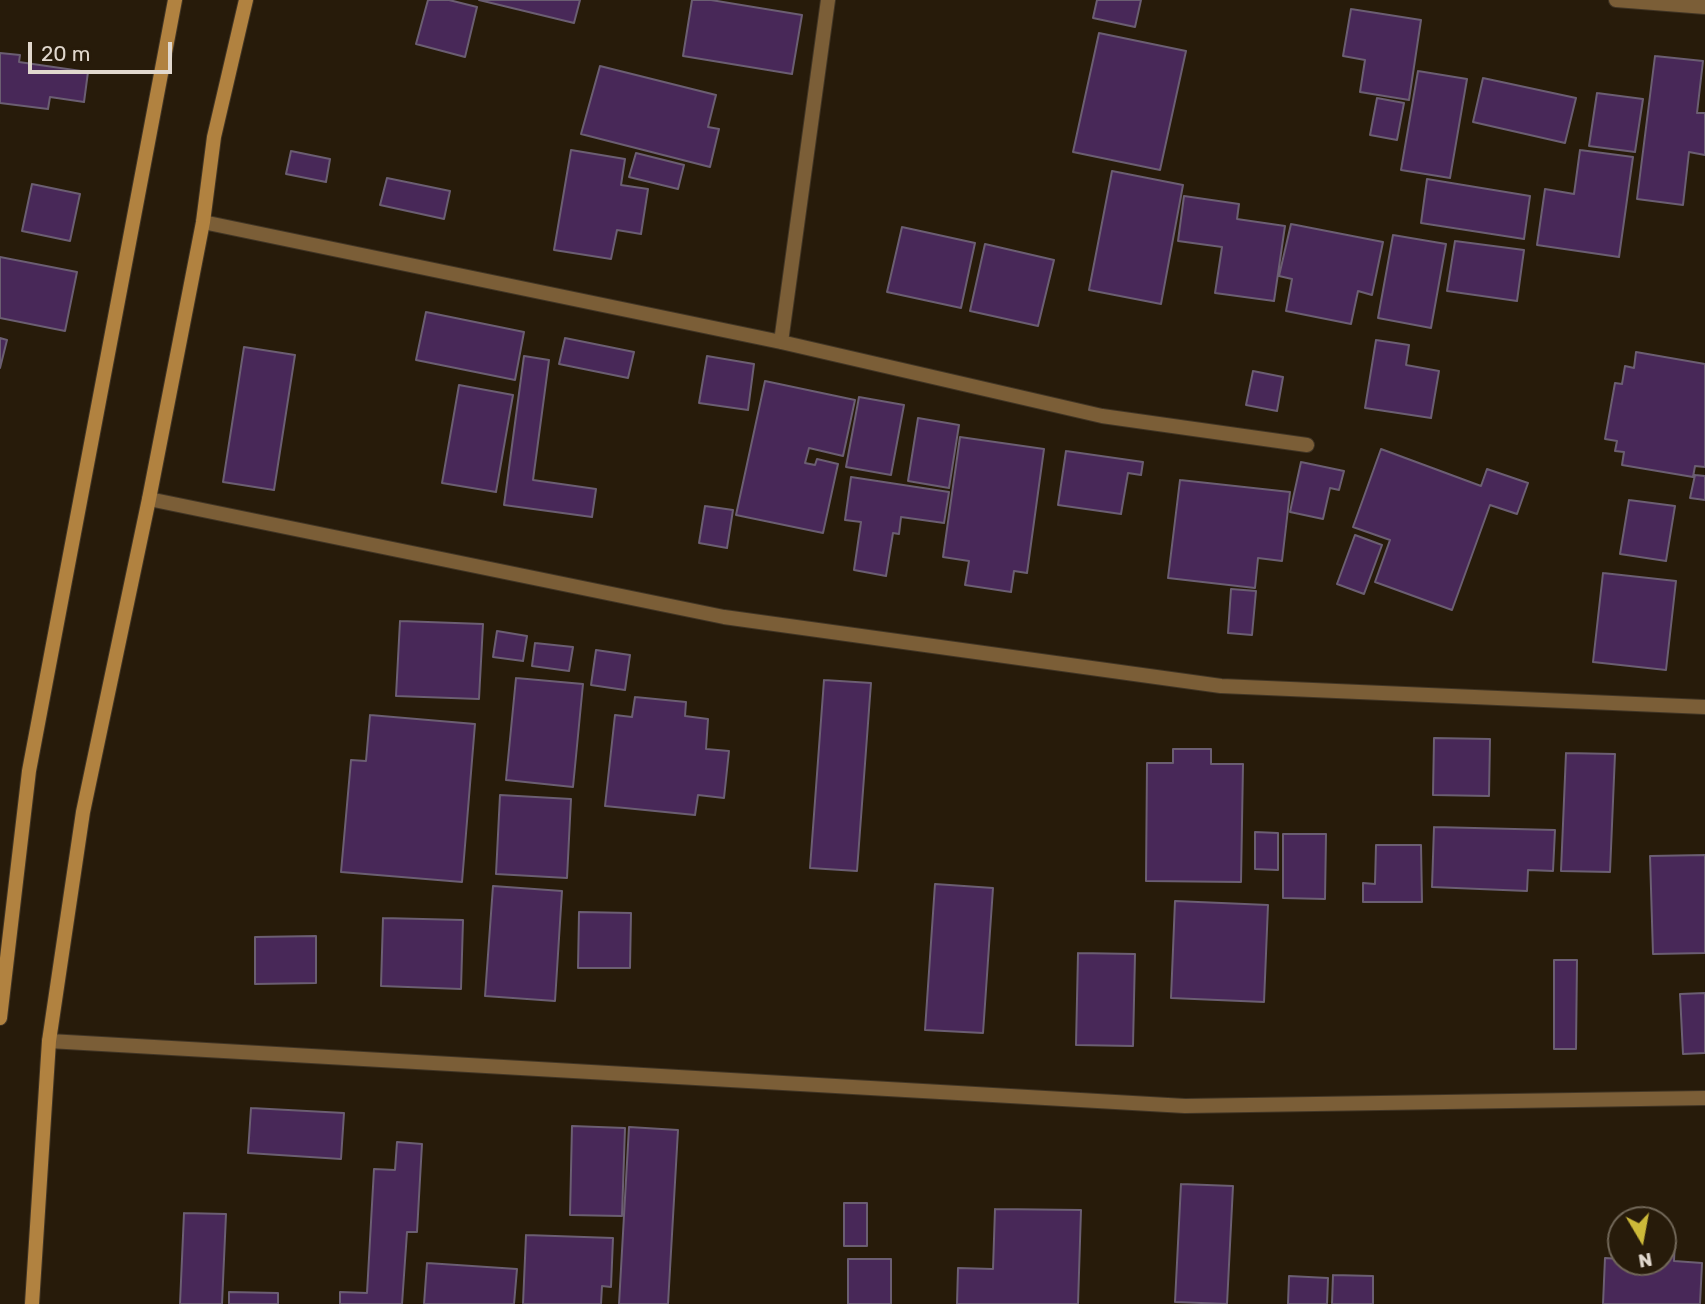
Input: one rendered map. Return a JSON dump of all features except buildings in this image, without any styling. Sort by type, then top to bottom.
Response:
[{"type":"main road","points":[[0,1018],[29,771],[175,0]]},
{"type":"main road","points":[[32,1304],[49,1041],[83,812],[149,499],[203,222],[215,137],[246,0]]},
{"type":"street","points":[[781,342],[828,0]]},
{"type":"street","points":[[1616,0],[1705,7]]},
{"type":"street","points":[[203,222],[781,342],[1102,416],[1307,445]]},
{"type":"street","points":[[149,499],[724,617],[1221,686],[1705,707]]},
{"type":"street","points":[[49,1041],[1185,1106],[1705,1098]]}]
